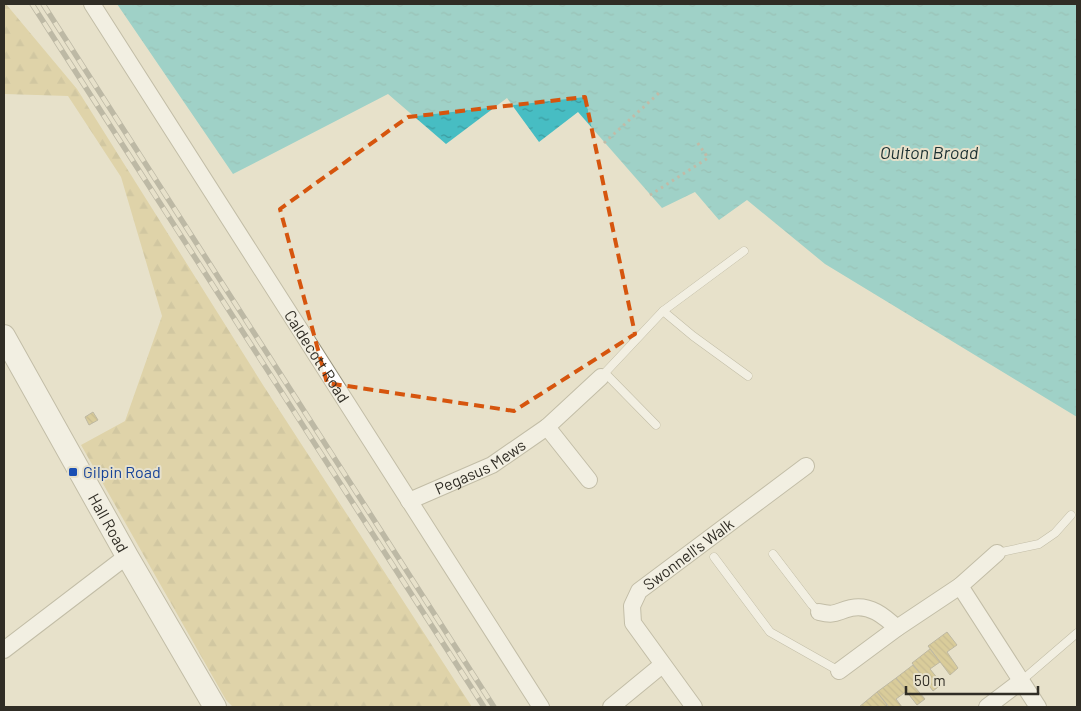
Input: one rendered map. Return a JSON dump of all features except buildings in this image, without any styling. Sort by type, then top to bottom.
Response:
[{"type":"street","name":"Caldecott Road","points":[[92,4],[542,707]]},
{"type":"street","name":"Hall Road","points":[[4,336],[127,556],[216,707]]},
{"type":"street","name":"Pegasus Mews","points":[[409,501],[492,464],[547,427],[603,375]]},
{"type":"street","points":[[547,427],[589,480]]},
{"type":"street","name":"Swonnell's Walk","points":[[694,707],[633,623],[632,606],[639,591],[806,466]]},
{"type":"street","points":[[839,671],[897,628],[960,586],[998,553]]},
{"type":"street","points":[[4,650],[127,556]]},
{"type":"street","points":[[960,586],[1020,682],[1038,707]]},
{"type":"street","points":[[819,612],[832,615],[852,608],[865,607],[883,615],[897,628]]},
{"type":"street","points":[[611,707],[662,665]]},
{"type":"street","points":[[987,707],[1020,682]]},
{"type":"lane","points":[[656,425],[603,375],[663,311],[744,251]]},
{"type":"lane","points":[[663,311],[693,336],[748,376]]},
{"type":"lane","points":[[998,553],[1038,544],[1055,533],[1071,515]]},
{"type":"lane","points":[[773,554],[819,612]]},
{"type":"lane","points":[[714,557],[770,632],[839,671]]},
{"type":"lane","points":[[1020,682],[1077,633]]},
{"type":"path","points":[[604,143],[659,93]]},
{"type":"path","points":[[650,195],[708,158],[697,142]]},
{"type":"highlighted area","points":[[585,97],[635,334],[514,411],[327,383],[280,209],[408,117]]},
{"type":"green space","points":[[4,4],[6,4],[77,89],[263,385],[472,707],[233,707],[226,700],[81,445],[125,421],[162,316],[121,177],[68,96],[4,94]]},
{"type":"water","name":"Oulton Broad","points":[[117,4],[1077,4],[1077,417],[825,264],[747,200],[719,220],[695,192],[662,208],[578,112],[539,142],[507,98],[446,144],[388,94],[233,174]]},
{"type":"railway","points":[[32,4],[484,707]]},
{"type":"railway","points":[[43,4],[494,707]]},
{"type":"place","name":"Gilpin Road","points":[[73,472]]}]
